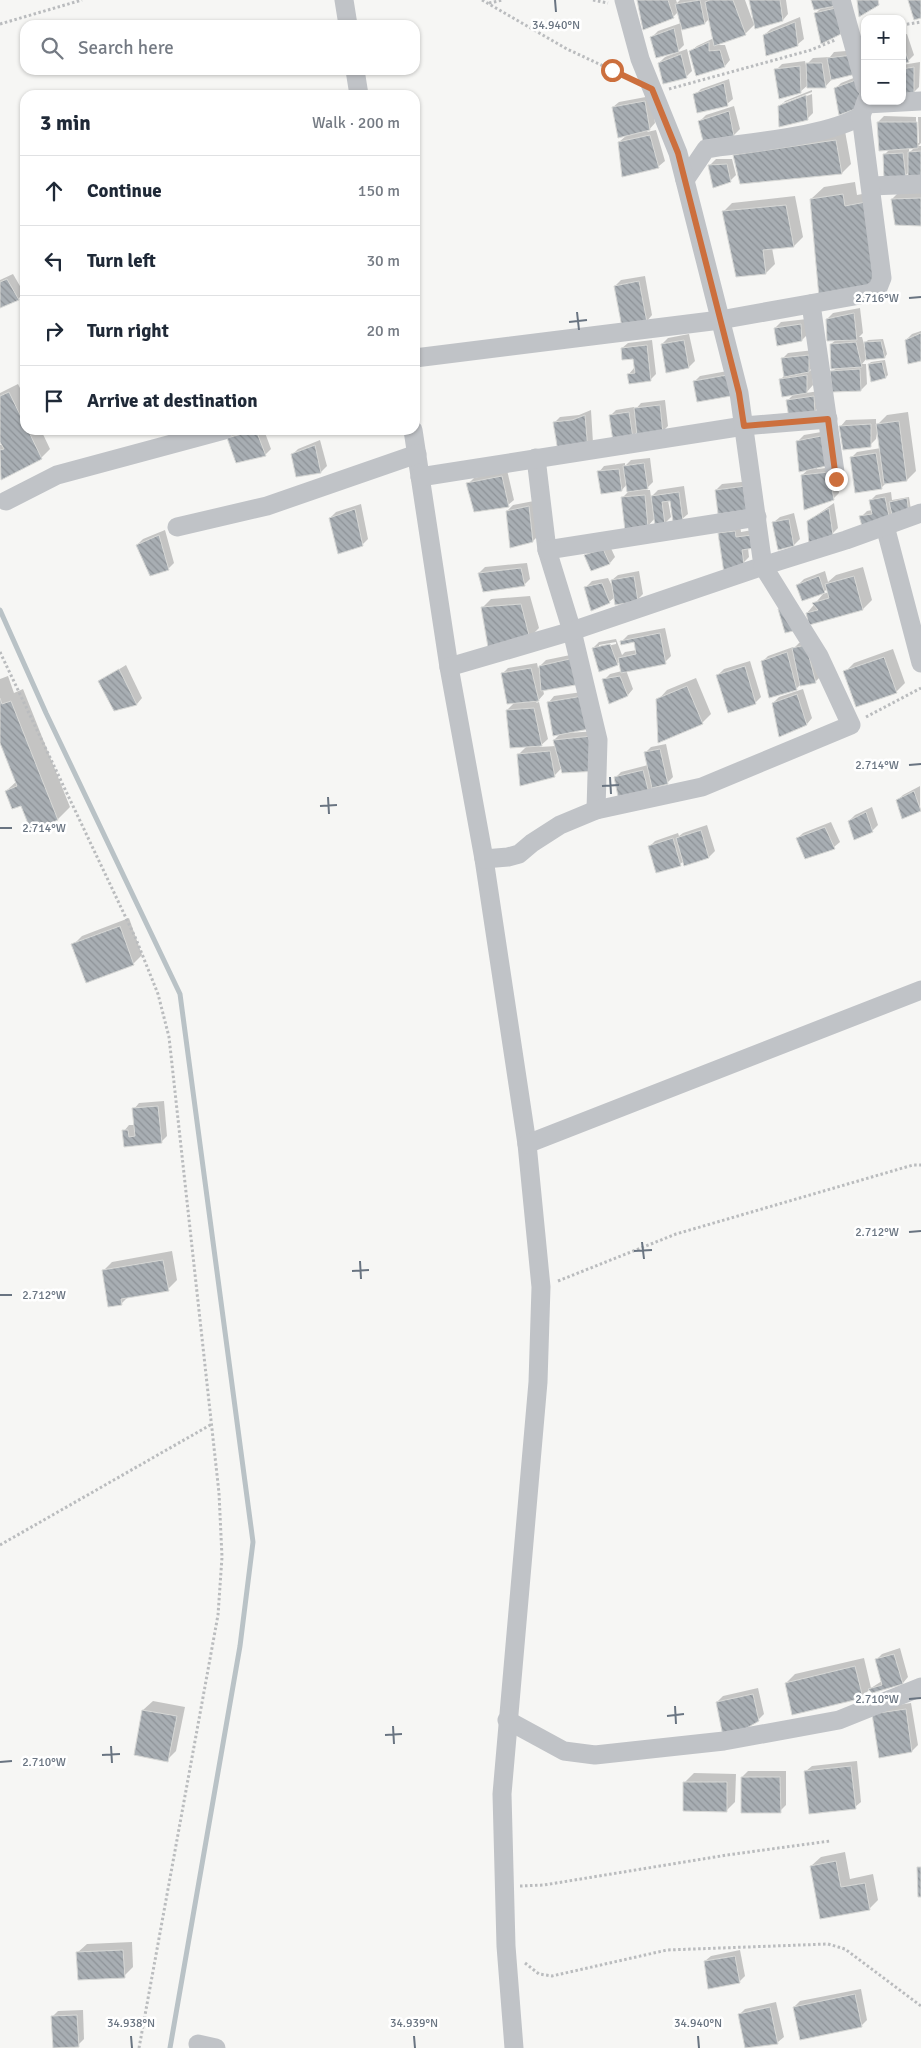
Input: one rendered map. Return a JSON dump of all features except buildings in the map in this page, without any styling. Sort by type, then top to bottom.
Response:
[{"type":"street","points":[[344,0],[347,20]]},
{"type":"street","points":[[484,860],[518,854],[560,825],[596,810],[702,787],[850,725],[819,656],[763,566],[739,393],[678,153],[640,59],[624,0]]},
{"type":"street","points":[[841,0],[861,88]]},
{"type":"street","points":[[356,75],[358,90]]},
{"type":"street","points":[[906,101],[921,101]]},
{"type":"street","points":[[685,180],[706,149],[828,130],[847,124],[862,105]]},
{"type":"street","points":[[420,357],[720,320],[871,293],[878,288],[882,278],[871,186],[864,105]]},
{"type":"street","points":[[871,186],[921,184]]},
{"type":"street","points":[[811,304],[836,479]]},
{"type":"street","points":[[420,477],[744,426],[828,419]]},
{"type":"street","points":[[6,501],[56,475],[205,435]]},
{"type":"street","points":[[414,435],[449,667],[484,860],[527,1144],[541,1287],[538,1382],[502,1794],[506,1946],[514,2048]]},
{"type":"street","points":[[177,527],[267,506],[417,454]]},
{"type":"street","points":[[536,458],[547,550],[572,631],[598,740],[596,810]]},
{"type":"street","points":[[449,667],[572,631],[921,513]]},
{"type":"street","points":[[547,550],[757,517]]},
{"type":"street","points":[[885,526],[921,663]]},
{"type":"street","points":[[527,1144],[921,990]]},
{"type":"street","points":[[507,1720],[564,1751],[595,1755],[724,1741],[838,1720],[921,1687]]},
{"type":"street","points":[[198,2044],[216,2048]]},
{"type":"path","points":[[0,24],[82,0]]},
{"type":"path","points":[[482,0],[567,49],[653,92],[811,50],[849,34]]},
{"type":"path","points":[[489,3],[503,0]]},
{"type":"path","points":[[906,24],[921,22]]},
{"type":"path","points":[[0,652],[136,939],[160,1003],[169,1038],[219,1493],[222,1556],[218,1615],[139,2048]]},
{"type":"path","points":[[850,725],[921,688]]},
{"type":"path","points":[[541,1287],[676,1234],[913,1165],[921,1165]]},
{"type":"path","points":[[0,1545],[212,1424]]},
{"type":"path","points":[[504,1886],[544,1885],[830,1841]]},
{"type":"path","points":[[506,1946],[533,1971],[552,1976],[667,1950],[828,1944],[845,1949],[921,2006]]},
{"type":"waterway","points":[[0,610],[46,713],[180,994],[253,1542],[240,1646],[170,2048]]},
{"type":"route","points":[[612,70],[652,89],[678,153],[739,393],[744,426],[828,419],[836,479]]}]
